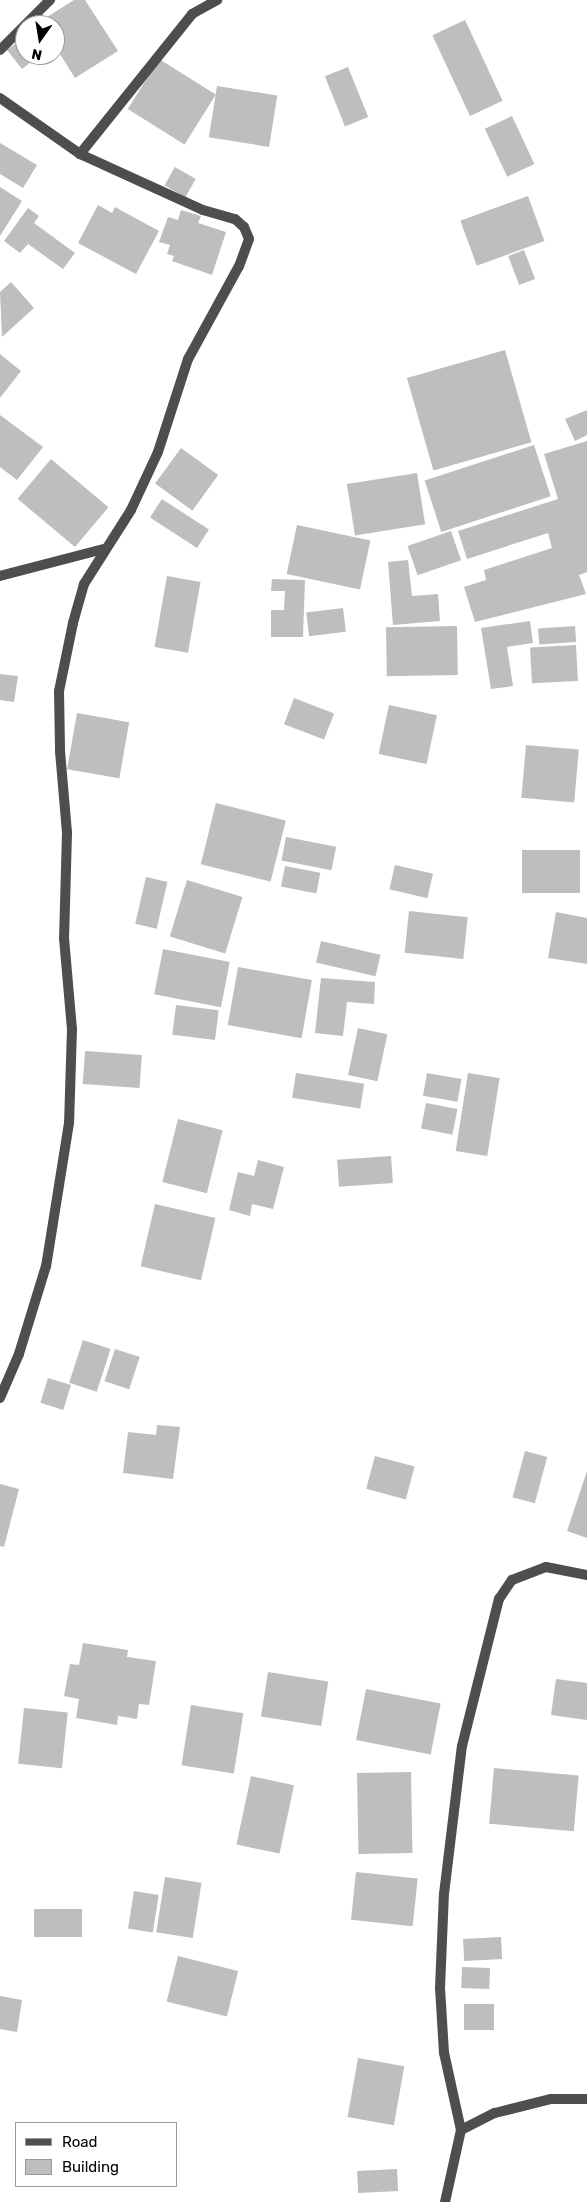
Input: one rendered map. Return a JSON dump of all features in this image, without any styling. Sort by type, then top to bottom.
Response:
[{"type":"street","points":[[0,50],[50,0]]},
{"type":"street","points":[[80,154],[192,14],[216,0]]},
{"type":"street","points":[[0,98],[80,154],[203,210],[235,219],[244,228],[249,239],[239,266],[188,359],[158,452],[131,510],[104,549],[84,584],[59,690],[60,751],[66,833],[64,938],[72,1029],[69,1122],[46,1266],[19,1354],[0,1398]]},
{"type":"street","points":[[0,576],[104,549]]},
{"type":"street","points":[[445,2202],[461,2130],[444,2053],[440,1988],[444,1894],[462,1746],[499,1599],[512,1580],[546,1567],[587,1575]]},
{"type":"street","points":[[461,2130],[495,2113],[551,2099],[587,2099]]},
{"type":"building","points":[[74,0],[85,0],[118,51],[75,78],[65,62],[65,15],[50,15]]},
{"type":"building","points":[[465,20],[503,101],[470,116],[432,35]]},
{"type":"building","points":[[15,44],[15,60],[7,50]]},
{"type":"building","points":[[159,59],[216,95],[185,145],[128,109]]},
{"type":"building","points":[[19,65],[27,65],[22,69]]},
{"type":"building","points":[[348,67],[368,117],[345,126],[325,76]]},
{"type":"building","points":[[217,86],[277,96],[269,147],[209,137]]},
{"type":"building","points":[[512,116],[534,164],[507,177],[485,129]]},
{"type":"building","points":[[0,143],[37,165],[23,188],[0,174]]},
{"type":"building","points":[[175,167],[196,179],[185,197],[164,185]]},
{"type":"building","points":[[0,187],[22,201],[0,236]]},
{"type":"building","points":[[528,196],[544,241],[477,266],[460,221]]},
{"type":"building","points":[[98,205],[112,213],[115,207],[159,231],[136,274],[78,243]]},
{"type":"building","points":[[28,208],[39,216],[34,223],[75,253],[63,269],[28,244],[20,253],[4,241]]},
{"type":"building","points":[[181,210],[201,216],[198,223],[226,232],[212,275],[172,261],[174,256],[167,254],[170,245],[159,242],[168,217],[178,220]]},
{"type":"building","points":[[524,250],[535,279],[519,285],[508,256]]},
{"type":"building","points":[[11,282],[34,308],[2,337],[0,292]]},
{"type":"building","points":[[505,350],[531,442],[433,470],[407,378]]},
{"type":"building","points":[[0,354],[21,371],[0,398]]},
{"type":"building","points":[[587,410],[587,435],[575,441],[565,419]]},
{"type":"building","points":[[0,415],[43,447],[17,480],[0,467]]},
{"type":"building","points":[[587,441],[587,572],[579,575],[586,594],[475,622],[464,587],[486,580],[484,570],[552,548],[548,533],[467,559],[458,531],[558,499],[544,454]]},
{"type":"building","points":[[534,445],[551,496],[441,532],[425,481]]},
{"type":"building","points":[[181,448],[218,475],[192,511],[155,484]]},
{"type":"building","points":[[51,459],[108,507],[75,547],[18,499]]},
{"type":"building","points":[[417,473],[425,524],[355,535],[347,484]]},
{"type":"building","points":[[162,499],[209,529],[197,548],[150,517]]},
{"type":"building","points":[[297,525],[370,541],[360,590],[287,574]]},
{"type":"building","points":[[451,531],[461,560],[418,575],[408,546]]},
{"type":"building","points":[[408,560],[412,596],[438,594],[440,621],[393,625],[388,562]]},
{"type":"building","points":[[167,576],[200,582],[188,653],[154,647]]},
{"type":"building","points":[[272,579],[305,580],[303,637],[271,637],[271,610],[284,610],[285,591],[271,591]]},
{"type":"building","points":[[343,608],[346,632],[309,636],[306,613]]},
{"type":"building","points":[[530,621],[533,643],[507,647],[513,686],[491,689],[481,628]]},
{"type":"building","points":[[457,626],[458,675],[387,676],[386,627]]},
{"type":"building","points":[[575,626],[576,642],[539,645],[538,629]]},
{"type":"building","points":[[576,645],[578,681],[532,683],[530,647]]},
{"type":"building","points":[[0,674],[18,676],[14,702],[0,700]]},
{"type":"building","points":[[294,698],[334,713],[324,740],[284,724]]},
{"type":"building","points":[[389,705],[437,715],[427,764],[379,754]]},
{"type":"building","points":[[77,713],[129,722],[119,778],[67,769]]},
{"type":"building","points":[[526,745],[579,750],[574,802],[521,798]]},
{"type":"building","points":[[216,803],[286,820],[271,882],[201,864]]},
{"type":"building","points":[[286,837],[336,847],[331,870],[281,861]]},
{"type":"building","points":[[522,850],[580,850],[580,893],[522,893]]},
{"type":"building","points":[[395,865],[433,874],[427,898],[389,889]]},
{"type":"building","points":[[285,866],[320,873],[316,893],[281,887]]},
{"type":"building","points":[[146,877],[167,882],[157,929],[135,924]]},
{"type":"building","points":[[187,880],[242,897],[225,953],[170,936]]},
{"type":"building","points":[[409,911],[468,917],[463,959],[405,953]]},
{"type":"building","points":[[556,912],[587,918],[587,964],[548,958]]},
{"type":"building","points":[[321,941],[380,955],[375,976],[316,962]]},
{"type":"building","points":[[163,949],[230,962],[221,1007],[154,994]]},
{"type":"building","points":[[238,967],[312,980],[302,1038],[228,1025]]},
{"type":"building","points":[[321,978],[375,982],[374,1004],[347,1002],[343,1036],[315,1033]]},
{"type":"building","points":[[176,1005],[219,1010],[215,1040],[172,1035]]},
{"type":"building","points":[[358,1028],[387,1034],[377,1081],[348,1075]]},
{"type":"building","points":[[85,1051],[142,1055],[140,1088],[83,1084]]},
{"type":"building","points":[[296,1073],[364,1084],[360,1108],[292,1098]]},
{"type":"building","points":[[427,1073],[461,1079],[457,1102],[423,1096]]},
{"type":"building","points":[[468,1073],[500,1078],[487,1156],[456,1151]]},
{"type":"building","points":[[426,1103],[457,1109],[452,1135],[421,1129]]},
{"type":"building","points":[[178,1119],[223,1130],[207,1193],[162,1182]]},
{"type":"building","points":[[391,1156],[393,1183],[339,1187],[337,1160]]},
{"type":"building","points":[[258,1160],[284,1167],[273,1209],[252,1204],[250,1216],[229,1210],[238,1172],[254,1176]]},
{"type":"building","points":[[155,1204],[215,1218],[201,1280],[141,1266]]},
{"type":"building","points":[[83,1340],[111,1349],[97,1392],[69,1383]]},
{"type":"building","points":[[115,1349],[140,1357],[129,1389],[104,1381]]},
{"type":"building","points":[[48,1378],[71,1385],[63,1410],[40,1403]]},
{"type":"building","points":[[157,1425],[180,1427],[173,1479],[123,1473],[128,1432],[156,1435]]},
{"type":"building","points":[[525,1451],[547,1457],[535,1503],[513,1497]]},
{"type":"building","points":[[375,1456],[415,1467],[406,1499],[366,1489]]},
{"type":"building","points":[[587,1471],[587,1538],[567,1531]]},
{"type":"building","points":[[0,1484],[19,1489],[4,1547],[0,1546]]},
{"type":"building","points":[[83,1643],[128,1650],[127,1657],[156,1661],[149,1705],[139,1704],[137,1719],[118,1716],[117,1725],[76,1718],[79,1699],[64,1696],[70,1664],[79,1665]]},
{"type":"building","points":[[268,1672],[328,1682],[321,1726],[261,1716]]},
{"type":"building","points":[[556,1679],[587,1683],[587,1720],[551,1715]]},
{"type":"building","points":[[366,1689],[441,1704],[431,1755],[356,1740]]},
{"type":"building","points":[[191,1705],[243,1713],[234,1774],[181,1765]]},
{"type":"building","points":[[24,1708],[68,1713],[62,1768],[18,1764]]},
{"type":"building","points":[[494,1768],[579,1775],[574,1831],[489,1824]]},
{"type":"building","points":[[411,1772],[412,1853],[358,1854],[357,1773]]},
{"type":"building","points":[[251,1776],[294,1785],[279,1854],[236,1844]]},
{"type":"building","points":[[356,1872],[418,1878],[413,1926],[351,1920]]},
{"type":"building","points":[[165,1877],[202,1883],[193,1938],[156,1932]]},
{"type":"building","points":[[134,1891],[159,1895],[153,1932],[128,1929]]},
{"type":"building","points":[[34,1909],[82,1909],[82,1937],[34,1937]]},
{"type":"building","points":[[501,1937],[502,1959],[464,1961],[463,1939]]},
{"type":"building","points":[[178,1956],[238,1971],[227,2017],[167,2002]]},
{"type":"building","points":[[462,1967],[490,1968],[489,1989],[461,1988]]},
{"type":"building","points":[[0,1996],[22,2000],[17,2032],[0,2029]]},
{"type":"building","points":[[464,2004],[494,2004],[494,2030],[464,2030]]},
{"type":"building","points":[[358,2058],[404,2066],[394,2125],[348,2117]]},
{"type":"building","points":[[397,2169],[398,2191],[358,2193],[357,2171]]}]
